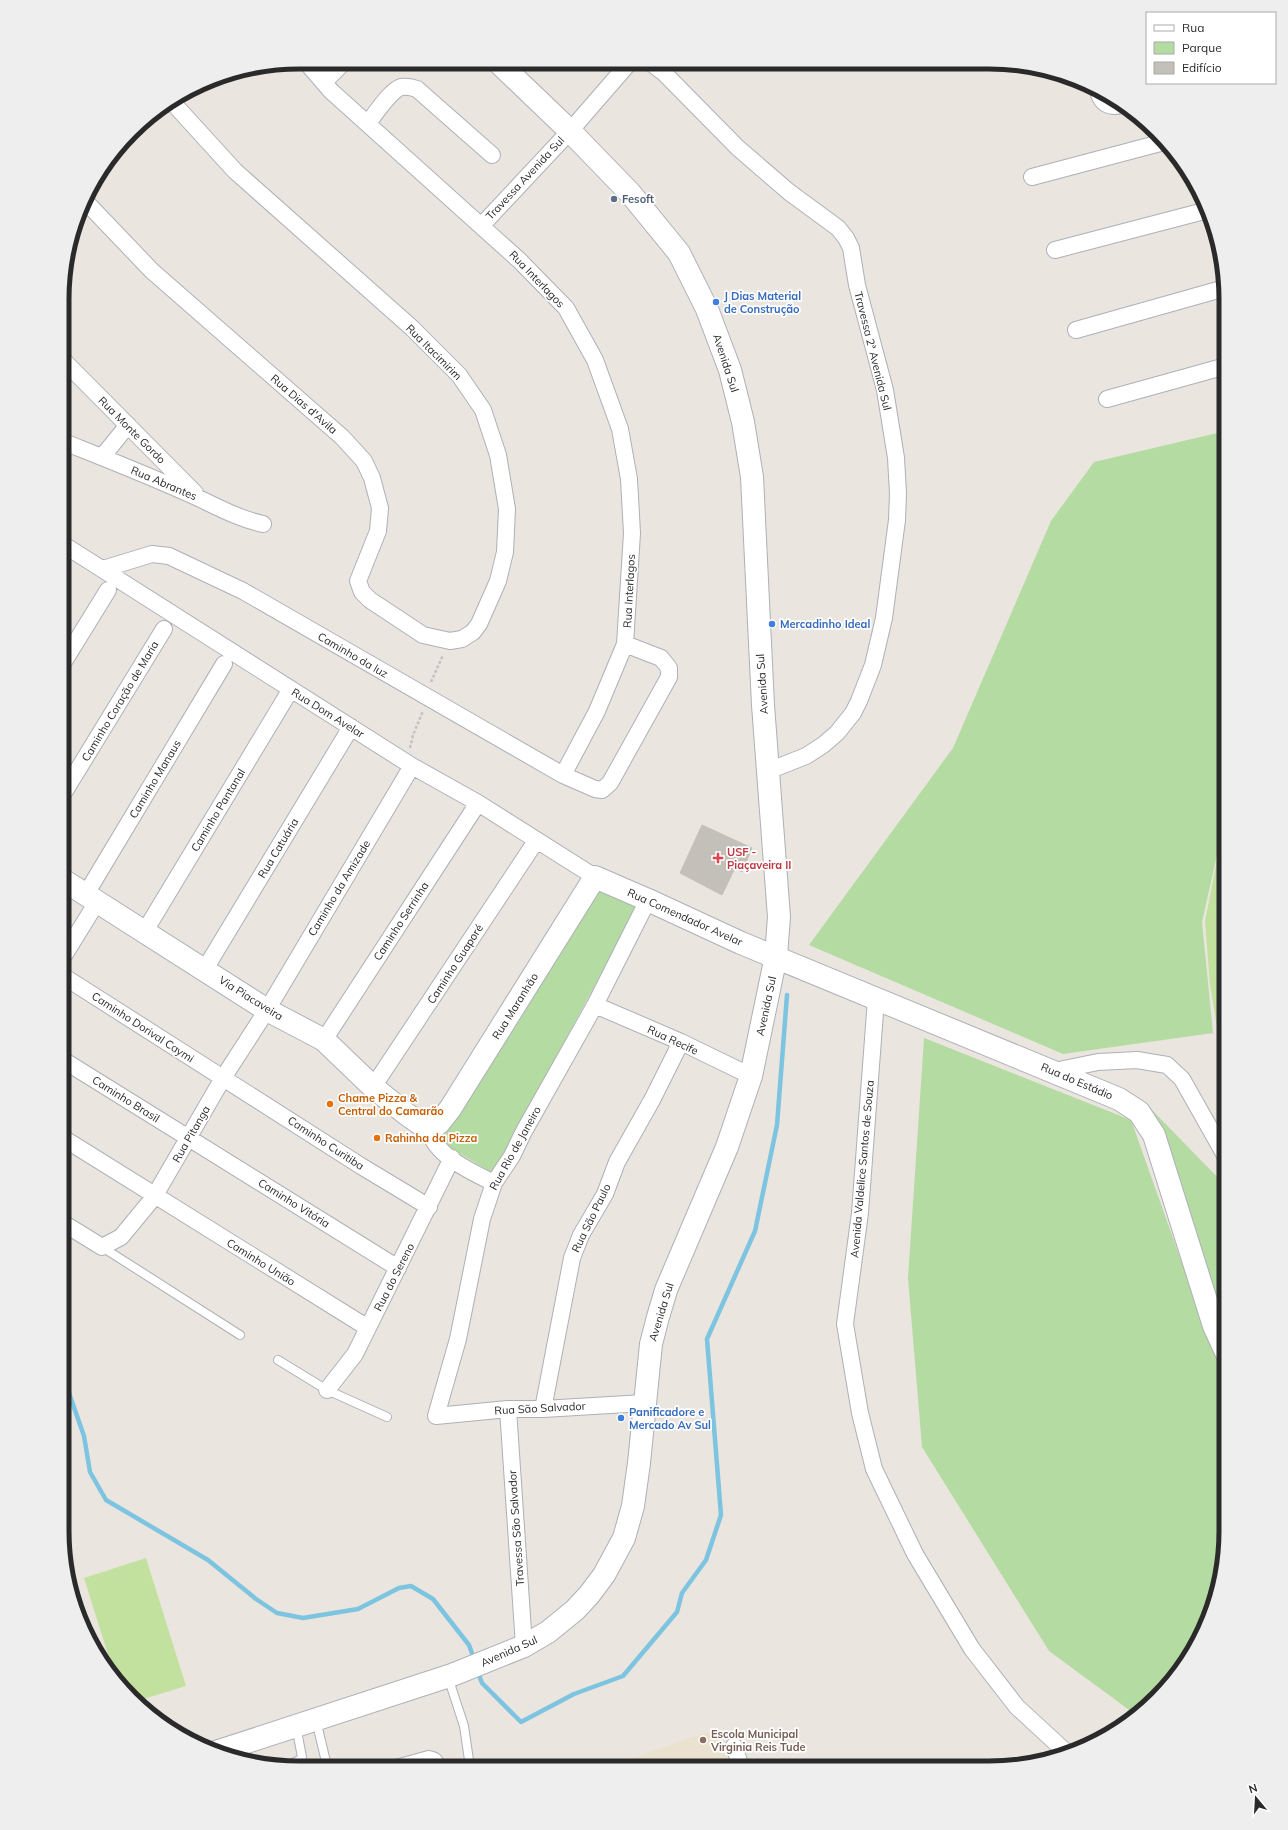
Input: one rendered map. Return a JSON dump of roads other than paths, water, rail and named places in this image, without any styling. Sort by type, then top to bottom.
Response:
[{"type":"street","name":"Rua Interlagos","points":[[312,69],[331,91],[482,225],[566,308],[595,360],[620,429],[629,479],[632,534],[625,644],[597,711],[563,775]]},
{"type":"street","points":[[324,82],[337,69]]},
{"type":"street","name":"Avenida Sul","points":[[225,1749],[450,1676],[524,1646],[548,1632],[585,1600],[604,1574],[624,1538],[633,1506],[639,1463],[651,1344],[666,1290],[727,1147],[751,1076],[776,956],[779,917],[758,622],[756,525],[752,477],[743,422],[730,370],[707,308],[679,253],[637,200],[570,131],[505,69]]},
{"type":"street","name":"Travessa Avenida Sul","points":[[482,225],[570,131],[624,69]]},
{"type":"street","name":"Travessa 2ª Avenida Sul","points":[[659,69],[738,148],[789,192],[838,228],[846,238],[851,248],[857,285],[885,390],[896,458],[898,493],[897,520],[884,618],[873,665],[859,701],[853,713],[837,733],[806,756],[768,771]]},
{"type":"street","points":[[368,123],[393,92],[402,87],[410,87],[417,89],[492,155]]},
{"type":"street","points":[[1101,98],[1102,102],[1106,105],[1113,106]]},
{"type":"street","name":"Rua Itacimirim","points":[[175,105],[235,171],[412,328],[460,375],[484,410],[498,454],[507,509],[505,552],[498,581],[480,624],[473,632],[462,639],[450,641],[423,635]]},
{"type":"street","points":[[1032,177],[1159,143]]},
{"type":"street","name":"Rua Dias d'Avila","points":[[89,206],[152,271],[342,437],[364,461],[372,478],[380,508],[378,531],[358,584],[370,600],[423,635]]},
{"type":"street","points":[[1055,250],[1201,212]]},
{"type":"street","points":[[1076,330],[1219,290]]},
{"type":"street","name":"Rua Monte Gordo","points":[[69,366],[200,499]]},
{"type":"street","points":[[1107,399],[1219,368]]},
{"type":"street","points":[[102,457],[128,425]]},
{"type":"street","name":"Rua Abrantes","points":[[69,444],[239,516],[263,524]]},
{"type":"street","name":"Rua Dom Avelar","points":[[69,548],[351,727],[410,759],[595,878]]},
{"type":"street","name":"Caminho da luz","points":[[102,569],[152,554],[168,556],[243,592],[563,775],[595,789]]},
{"type":"street","points":[[69,653],[108,590]]},
{"type":"street","name":"Caminho Coração de Maria","points":[[69,784],[164,629]]},
{"type":"street","name":"Rua Interlagos","points":[[595,789],[602,790],[610,783],[669,677],[669,668],[661,658],[625,644]]},
{"type":"street","name":"Caminho Manaus","points":[[69,945],[92,898],[224,664]]},
{"type":"street","name":"Caminho Pantanal","points":[[145,931],[291,689]]},
{"type":"street","name":"Rua Catuária","points":[[204,969],[351,727]]},
{"type":"street","name":"Caminho da Amizade","points":[[267,1010],[410,759]]},
{"type":"street","name":"Caminho Serrinha","points":[[324,1040],[478,803]]},
{"type":"street","name":"Caminho Guaporé","points":[[373,1087],[536,841]]},
{"type":"street","name":"Rua Comendador Avelar","points":[[595,878],[648,900],[741,943],[776,956]]},
{"type":"street","name":"Rua Maranhão","points":[[428,1130],[440,1123],[450,1109],[595,878]]},
{"type":"street","name":"Via Piacaveira","points":[[69,884],[267,1010],[324,1040],[373,1087],[428,1130]]},
{"type":"street","name":"Rua Rio de Janeiro","points":[[436,1416],[458,1339],[482,1219],[494,1183],[512,1156],[523,1133],[595,1005],[648,900]]},
{"type":"street","name":"Rua do Estádio","points":[[776,956],[876,999],[1120,1099],[1139,1112],[1154,1135],[1214,1326],[1219,1337]]},
{"type":"street","name":"Caminho Dorival Caymi","points":[[69,980],[223,1078]]},
{"type":"street","name":"Avenida Valdelice Santos de Souza","points":[[876,999],[860,1214],[845,1324],[860,1413],[874,1469],[915,1554],[972,1649],[1018,1707],[1064,1749]]},
{"type":"street","name":"Rua Recife","points":[[595,1005],[681,1042],[751,1076]]},
{"type":"street","name":"Rua Pitanga","points":[[102,1246],[121,1237],[154,1197],[223,1078],[267,1010]]},
{"type":"street","name":"Rua São Paulo","points":[[543,1409],[572,1258],[581,1235],[605,1194],[617,1162],[681,1042]]},
{"type":"street","points":[[1054,1071],[1098,1062],[1137,1060],[1167,1065],[1182,1078],[1219,1144]]},
{"type":"street","name":"Caminho Brasil","points":[[69,1064],[189,1139]]},
{"type":"street","name":"Caminho Curitiba","points":[[223,1078],[361,1166],[429,1207]]},
{"type":"street","points":[[428,1130],[435,1146],[494,1183]]},
{"type":"street","name":"Caminho Vitória","points":[[189,1139],[398,1268]]},
{"type":"street","name":"Caminho União","points":[[69,1142],[154,1197],[368,1328]]},
{"type":"street","name":"Rua do Sereno","points":[[327,1390],[355,1354],[452,1158]]},
{"type":"street","points":[[69,1227],[102,1246]]},
{"type":"street","name":"Rua São Salvador","points":[[436,1416],[508,1409],[543,1409],[644,1403]]},
{"type":"street","name":"Travessa São Salvador","points":[[508,1409],[524,1646]]},
{"type":"street","points":[[734,1746],[739,1761]]},
{"type":"lane","points":[[102,1246],[240,1335]]},
{"type":"lane","points":[[278,1360],[327,1390],[388,1417]]},
{"type":"lane","points":[[450,1676],[464,1726],[469,1761]]},
{"type":"lane","points":[[297,1761],[302,1757],[306,1723]]},
{"type":"lane","points":[[306,1723],[325,1761]]},
{"type":"lane","points":[[408,1761],[428,1756],[435,1756],[439,1761]]},
{"type":"waterway","points":[[477,1670],[482,1683],[521,1722],[574,1694],[623,1676],[677,1612],[682,1593],[706,1560],[721,1515],[707,1339],[755,1231],[777,1125],[787,995]]},
{"type":"waterway","points":[[69,1393],[84,1436],[90,1472],[106,1500],[208,1560],[256,1599],[277,1613],[303,1618],[358,1609],[399,1588],[411,1586],[433,1599],[469,1645],[474,1659]]},
{"type":"place","name":"Fesoft","points":[[614,199]]},
{"type":"place","name":"J Dias Material de Construção","points":[[716,302]]},
{"type":"place","name":"Mercadinho Ideal","points":[[772,624]]},
{"type":"place","name":"USF - Piaçaveira II","points":[[718,858]]},
{"type":"place","name":"Chame Pizza & Central do Camarão","points":[[330,1104]]},
{"type":"place","name":"Rahinha da Pizza","points":[[377,1138]]},
{"type":"place","name":"Panificadore e Mercado Av Sul","points":[[621,1418]]},
{"type":"place","name":"Escola Municipal Virginia Reis Tude","points":[[703,1740]]}]
